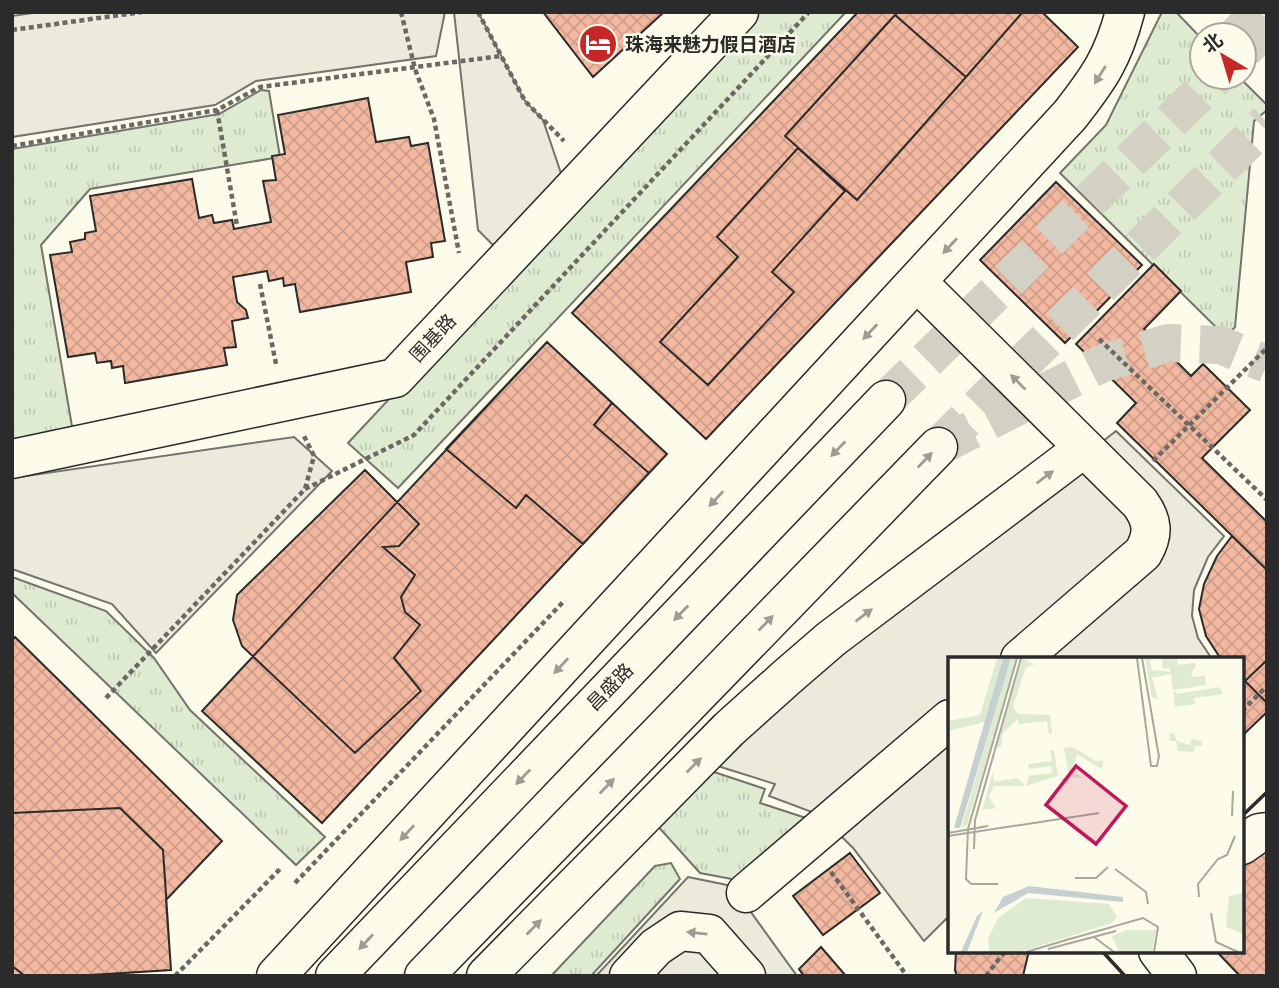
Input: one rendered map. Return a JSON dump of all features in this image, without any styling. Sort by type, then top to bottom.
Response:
[{"type":"street","name":"围基路","points":[[12,458],[395,378],[739,12]]},
{"type":"street","points":[[276,976],[1047,140],[1086,95],[1107,63],[1118,40],[1125,12]]},
{"type":"street","points":[[917,282],[1140,503],[1151,522],[1152,532],[1143,553],[1022,657]]},
{"type":"street","name":"昌盛路","points":[[335,976],[886,400]]},
{"type":"street","points":[[424,976],[938,447]]},
{"type":"street","points":[[486,976],[729,729],[787,677],[831,639],[1084,448]]},
{"type":"street","points":[[746,893],[948,721]]},
{"type":"street","points":[[1244,844],[1259,833],[1267,832]]},
{"type":"street","points":[[629,976],[656,947],[680,931],[709,934],[746,976]]},
{"type":"street","points":[[1160,953],[1177,976]]},
{"type":"path","points":[[12,30],[142,12]]},
{"type":"path","points":[[401,12],[415,69],[434,119],[461,260],[456,314]]},
{"type":"path","points":[[478,12],[525,101],[590,170]]},
{"type":"path","points":[[106,698],[305,489],[414,435],[808,12]]},
{"type":"path","points":[[12,146],[217,110],[260,87],[501,57]]},
{"type":"path","points":[[217,110],[237,226]]},
{"type":"path","points":[[260,284],[284,402],[314,456],[305,489]]},
{"type":"path","points":[[1099,339],[1267,500]]},
{"type":"path","points":[[1125,489],[1267,348]]},
{"type":"path","points":[[1244,709],[1267,687]]},
{"type":"path","points":[[807,841],[907,976]]},
{"type":"path","points":[[175,976],[280,869]]},
{"type":"path","points":[[986,976],[1003,953]]},
{"type":"green space","points":[[751,12],[846,12],[398,488],[348,443]]},
{"type":"green space","points":[[1162,12],[1176,12],[1188,24],[1188,91],[1253,91],[1267,105],[1267,110],[1254,121],[1235,327],[1226,337],[1060,173],[1106,125]]},
{"type":"green space","points":[[261,90],[269,91],[280,157],[90,189],[41,245],[74,438],[12,450],[12,149],[219,114]]},
{"type":"green space","points":[[12,577],[106,611],[154,658],[190,710],[325,837],[296,865],[12,593]]},
{"type":"green space","points":[[705,769],[765,789],[760,803],[815,821],[742,881],[700,873],[655,823]]},
{"type":"green space","points":[[671,863],[680,879],[591,976],[551,976],[655,866]]},
{"type":"shaded area","points":[[39,12],[445,12],[436,56],[256,81],[215,105],[12,137],[12,16]]},
{"type":"shaded area","points":[[454,12],[478,12],[525,101],[543,120],[568,194],[507,259],[478,230]]},
{"type":"shaded area","points":[[1116,431],[1224,536],[1208,557],[1194,590],[1192,616],[1198,638],[1209,657],[948,657],[948,917],[924,941],[853,848],[820,815],[769,796],[775,784],[708,763],[798,678]]},
{"type":"shaded area","points":[[294,437],[332,471],[156,653],[112,604],[12,569],[12,478]]},
{"type":"shaded area","points":[[688,877],[732,886],[797,976],[596,976]]},
{"type":"building","name":"珠海来魅力假日酒店","points":[[543,12],[664,12],[593,77]]},
{"type":"building","points":[[858,12],[1042,12],[1078,47],[706,439],[572,313]]},
{"type":"building","points":[[898,12],[1021,14],[966,77],[895,15]]},
{"type":"building","points":[[895,15],[966,77],[857,200],[785,136]]},
{"type":"building","points":[[368,98],[376,142],[409,137],[411,146],[428,143],[445,241],[431,243],[433,257],[406,262],[411,292],[300,312],[295,284],[284,286],[283,278],[269,281],[267,271],[233,277],[237,302],[246,310],[248,318],[232,321],[236,347],[224,348],[227,365],[125,383],[123,366],[112,368],[111,361],[97,363],[95,353],[68,357],[50,255],[72,252],[70,242],[85,239],[85,233],[96,231],[90,196],[192,179],[199,218],[212,215],[214,223],[232,220],[234,229],[271,222],[263,181],[276,180],[272,156],[285,154],[278,115]]},
{"type":"building","points":[[798,148],[845,191],[772,272],[794,292],[708,385],[660,342],[738,257],[717,237]]},
{"type":"building","points":[[1056,182],[1142,265],[1065,343],[980,260]]},
{"type":"building","points":[[1154,264],[1181,291],[1144,329],[1191,376],[1203,364],[1250,410],[1202,458],[1267,522],[1267,570],[1117,423],[1136,403],[1076,344]]},
{"type":"building","points":[[547,342],[667,454],[322,823],[202,711]]},
{"type":"building","points":[[547,342],[612,403],[594,425],[649,473],[583,544],[526,495],[516,508],[446,449]]},
{"type":"building","points":[[365,470],[419,524],[399,546],[383,547],[415,575],[401,597],[405,612],[420,625],[394,658],[421,691],[355,753],[242,646],[233,620],[237,595]]},
{"type":"building","points":[[1232,536],[1267,570],[1267,660],[1245,681],[1244,657],[1219,656],[1206,636],[1199,609],[1204,584],[1217,556]]},
{"type":"building","points":[[15,637],[222,841],[166,900],[171,970],[109,976],[12,976],[12,641]]},
{"type":"building","points":[[1267,660],[1267,703],[1245,681]]},
{"type":"building","points":[[1244,680],[1267,703],[1267,712],[1244,734]]},
{"type":"building","points":[[120,808],[163,850],[171,970],[25,976],[12,966],[12,813]]},
{"type":"building","points":[[1264,847],[1267,849],[1267,976],[1240,976],[1218,953],[1244,953],[1244,866]]},
{"type":"building","points":[[850,853],[880,893],[823,935],[793,896]]},
{"type":"building","points":[[821,947],[846,976],[804,976],[799,969]]},
{"type":"building","points":[[956,953],[1029,953],[1023,976],[957,976]]},
{"type":"tunnel","points":[[1233,12],[1267,46]]},
{"type":"tunnel","points":[[1258,36],[1267,27]]},
{"type":"tunnel","points":[[886,400],[1202,91]]},
{"type":"tunnel","points":[[938,447],[1267,122]]},
{"type":"tunnel","points":[[938,447],[1103,363],[1168,343],[1220,345],[1267,364]]},
{"type":"wall","points":[[1244,814],[1267,792]]},
{"type":"wall","points":[[1104,953],[1125,976]]},
{"type":"place","name":"珠海来魅力假日酒店","points":[[598,44]]}]
